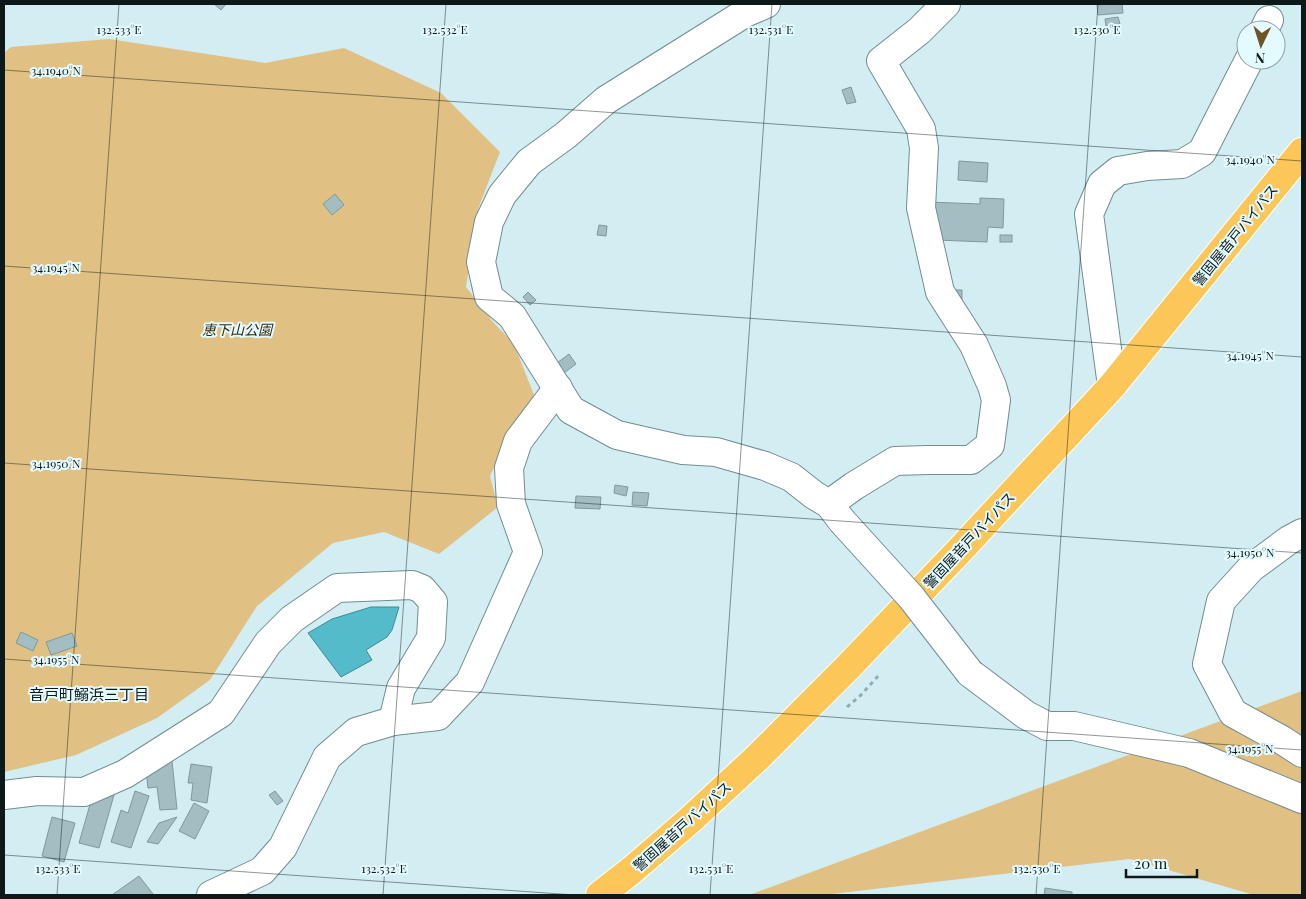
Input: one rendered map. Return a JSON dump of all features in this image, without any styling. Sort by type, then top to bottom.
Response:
[{"type":"highway","name":"警固屋音戸バイパス","points":[[600,895],[683,826],[757,758],[955,556],[1112,386],[1302,152]]},
{"type":"street","points":[[766,4],[745,13],[606,100],[566,135],[529,162],[502,195],[489,222],[481,262],[489,297],[512,316],[571,410],[617,435],[684,450],[716,452],[765,466],[791,477],[836,512],[911,597],[970,673],[1026,716],[1047,726],[1074,726],[1189,753],[1302,799]]},
{"type":"street","points":[[836,512],[854,486],[896,461],[971,460],[990,445],[996,400],[992,386],[974,346],[940,292],[921,208],[924,148],[921,129],[881,60],[919,31],[946,4]]},
{"type":"street","points":[[1112,386],[1089,214],[1102,184],[1118,170],[1182,164],[1202,152],[1243,70]]},
{"type":"street","points":[[211,895],[262,871],[283,847],[327,756],[356,732],[393,722],[438,716],[470,682],[528,552],[511,504],[509,468],[518,441],[558,388]]},
{"type":"street","points":[[1302,533],[1289,540],[1251,568],[1221,602],[1207,664],[1233,713],[1302,752]]},
{"type":"street","points":[[4,795],[37,791],[84,792],[125,774],[221,713],[268,643],[292,619],[337,588],[412,585],[422,589],[433,602],[432,638],[401,688],[393,722]]},
{"type":"green space","name":"恵下山公園","points":[[109,39],[265,63],[344,48],[441,93],[500,152],[478,209],[466,287],[493,322],[514,344],[534,395],[510,435],[490,476],[498,507],[439,554],[384,532],[333,543],[257,606],[210,680],[157,718],[76,755],[4,772],[4,53],[11,47]]},
{"type":"green space","points":[[1302,691],[1302,895],[1254,895],[1130,859],[823,895],[749,895]]},
{"type":"water","points":[[371,607],[399,607],[392,630],[387,637],[366,650],[372,660],[341,677],[308,633],[332,619]]},
{"type":"building","points":[[214,4],[226,4],[221,10]]},
{"type":"building","points":[[1122,4],[1123,13],[1098,15],[1097,5]]},
{"type":"building","points":[[1118,17],[1120,24],[1106,26],[1105,19]]},
{"type":"building","points":[[851,87],[856,102],[847,104],[842,90]]},
{"type":"building","points":[[959,161],[988,163],[987,182],[958,180]]},
{"type":"building","points":[[335,194],[344,205],[332,215],[323,204]]},
{"type":"building","points":[[980,198],[1004,199],[1003,228],[988,227],[987,242],[936,240],[929,202],[980,204]]},
{"type":"building","points":[[599,225],[607,226],[606,236],[597,235]]},
{"type":"building","points":[[1000,235],[1012,235],[1012,242],[1000,242]]},
{"type":"building","points":[[952,290],[962,290],[962,305]]},
{"type":"building","points":[[528,292],[536,300],[530,305],[523,297]]},
{"type":"building","points":[[569,354],[576,364],[564,373],[557,363]]},
{"type":"building","points":[[615,485],[628,487],[626,496],[614,493]]},
{"type":"building","points":[[633,492],[649,493],[647,506],[632,505]]},
{"type":"building","points":[[576,496],[601,497],[600,509],[575,508]]},
{"type":"building","points":[[21,632],[38,640],[33,651],[16,643]]},
{"type":"building","points":[[72,633],[77,646],[51,655],[46,642]]},
{"type":"building","points":[[172,761],[177,809],[160,810],[157,787],[148,788],[146,770],[155,763]]},
{"type":"building","points":[[191,764],[212,767],[207,803],[191,800],[193,783],[188,783]]},
{"type":"building","points":[[110,787],[116,788],[99,848],[79,843],[93,794],[107,798]]},
{"type":"building","points":[[135,791],[149,796],[131,848],[111,842],[121,810],[128,813]]},
{"type":"building","points":[[275,791],[283,801],[277,805],[269,795]]},
{"type":"building","points":[[194,803],[209,811],[195,839],[179,831]]},
{"type":"building","points":[[52,817],[75,823],[64,862],[42,856]]},
{"type":"building","points":[[177,817],[158,844],[147,842],[159,823]]},
{"type":"building","points":[[139,876],[153,894],[112,895]]},
{"type":"building","points":[[1045,888],[1072,892],[1072,895],[1044,895]]},
{"type":"district","name":"音戸町鰯浜三丁目","points":[[89,694]]}]
